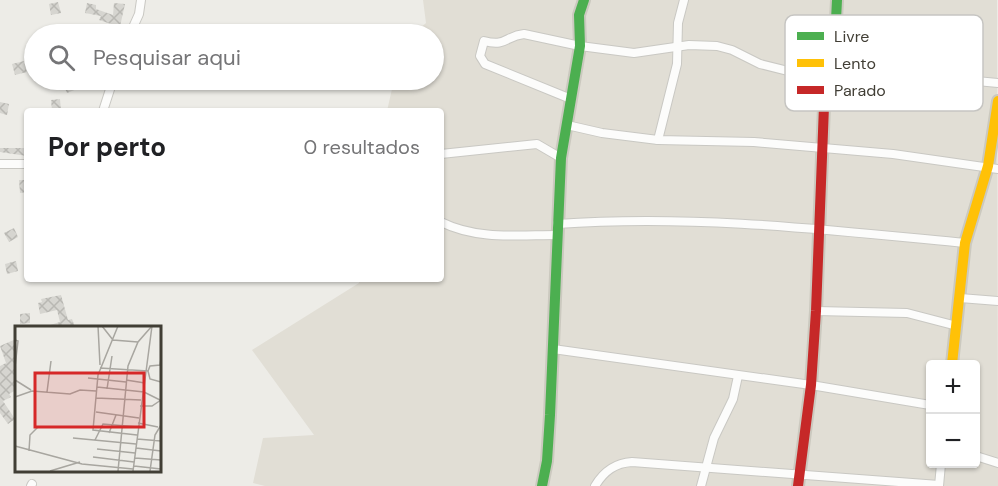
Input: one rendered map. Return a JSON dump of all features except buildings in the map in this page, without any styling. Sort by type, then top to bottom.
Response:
[{"type":"street","points":[[134,24],[141,0]]},
{"type":"street","points":[[542,486],[547,460],[561,158],[580,46],[579,15],[584,0]]},
{"type":"street","points":[[658,140],[676,64],[678,23],[684,0]]},
{"type":"street","points":[[836,15],[837,0]]},
{"type":"street","points":[[571,99],[484,64],[480,56],[484,41],[500,44],[524,34],[580,46],[634,53],[676,46],[717,46],[732,50],[760,64],[785,70]]},
{"type":"street","points":[[983,82],[998,83]]},
{"type":"street","points":[[104,108],[110,90]]},
{"type":"street","points":[[953,360],[965,243],[993,168],[998,101]]},
{"type":"street","points":[[798,486],[811,385],[825,111]]},
{"type":"street","points":[[567,125],[602,133],[658,140],[753,142],[893,154],[993,168]]},
{"type":"street","points":[[444,154],[537,144],[561,158]]},
{"type":"street","points":[[0,164],[24,165]]},
{"type":"street","points":[[444,223],[489,235],[519,237],[599,221],[704,222],[820,228],[965,243]]},
{"type":"street","points":[[960,298],[998,301]]},
{"type":"street","points":[[816,312],[907,313],[957,326]]},
{"type":"street","points":[[553,349],[811,385],[926,404]]},
{"type":"street","points":[[701,486],[714,438],[731,405],[738,376]]},
{"type":"street","points":[[980,458],[998,463]]},
{"type":"street","points":[[595,486],[604,474],[621,463],[632,462],[939,485],[941,468]]},
{"type":"shaded area","points":[[423,0],[997,0],[998,486],[265,486],[253,483],[263,438],[314,435],[252,350],[359,282],[444,282],[444,108],[388,108],[392,90],[444,90],[444,24],[425,24]]},
{"type":"traffic: fast","points":[[542,486],[547,461],[550,415],[561,158],[580,46],[579,15],[584,0]]},
{"type":"traffic: fast","points":[[836,15],[837,0]]},
{"type":"traffic: slow","points":[[952,360],[965,243],[988,166],[998,101]]},
{"type":"traffic: jam","points":[[798,486],[811,385],[824,111]]}]
